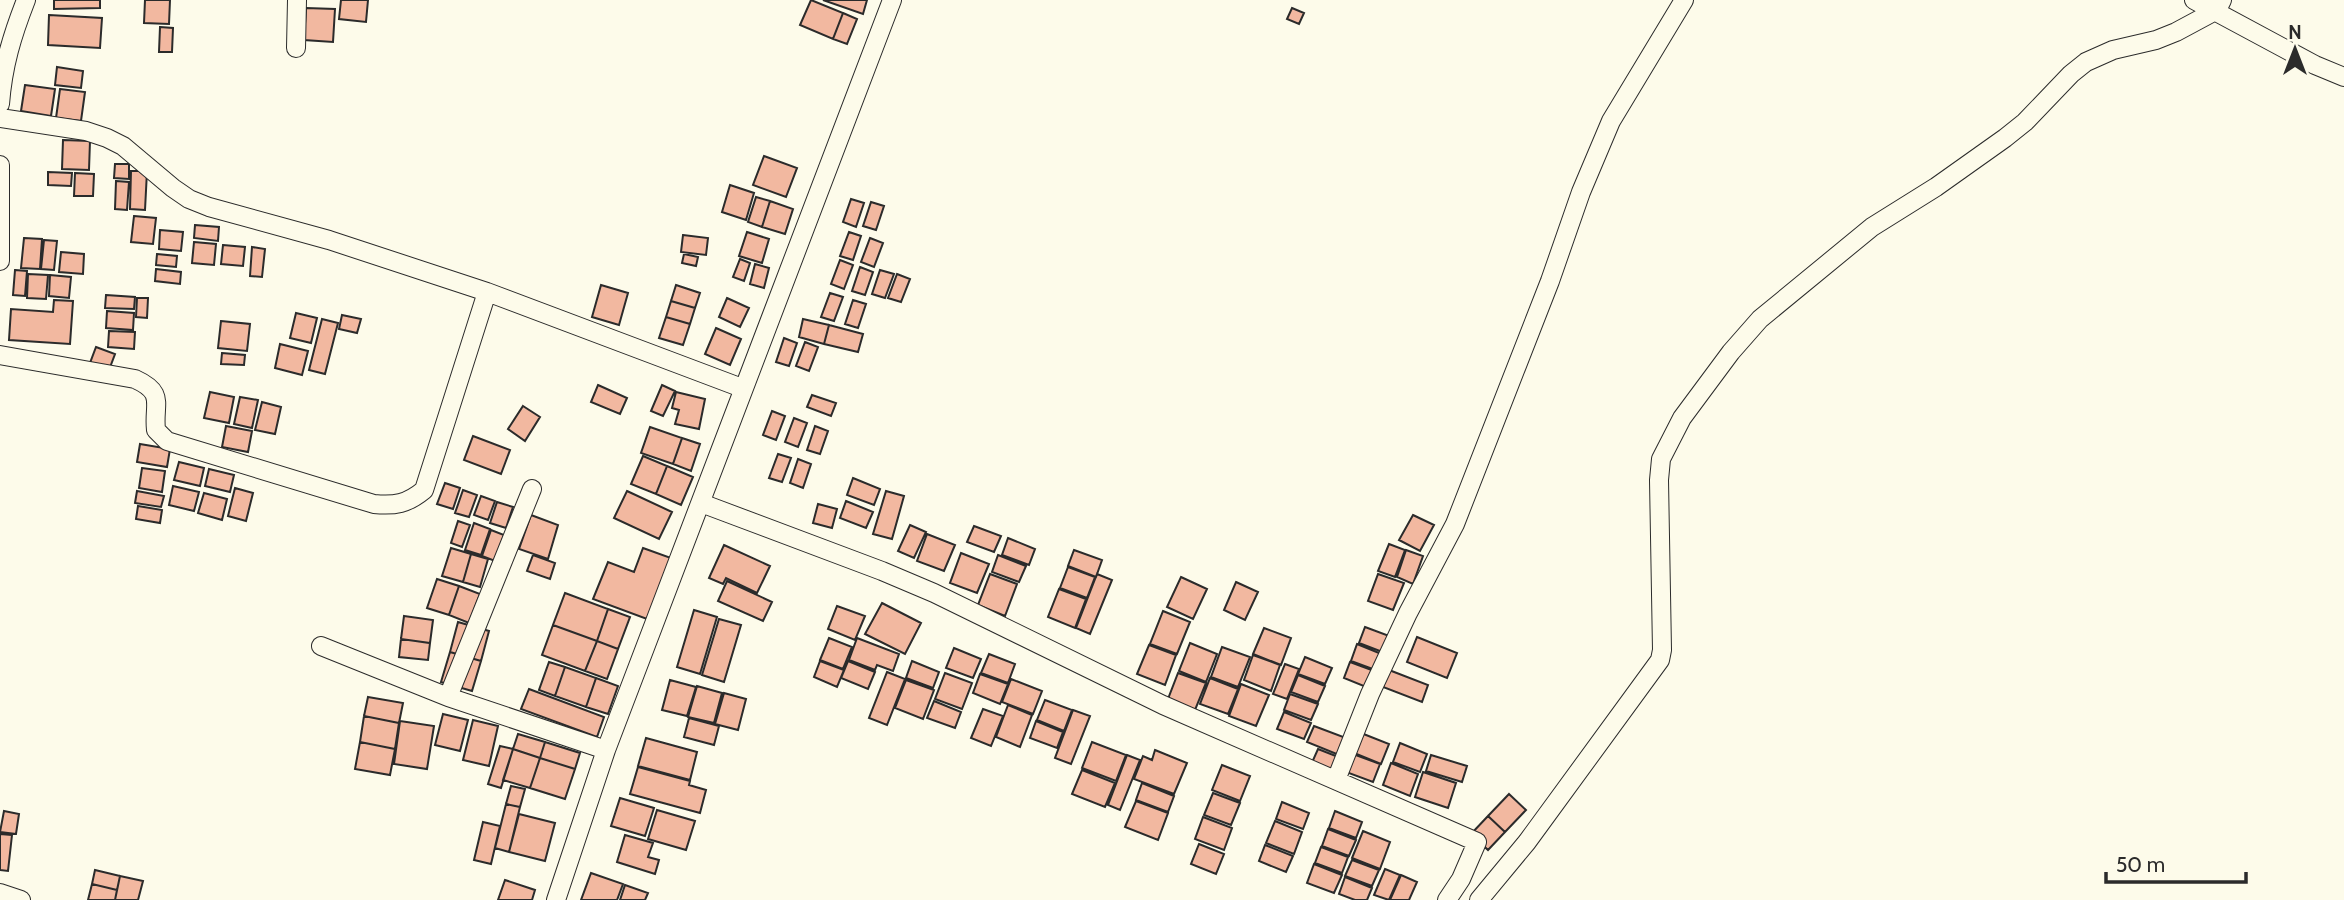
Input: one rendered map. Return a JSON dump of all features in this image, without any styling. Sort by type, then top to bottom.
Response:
[{"type":"street","points":[[0,104],[9,45],[26,0]]},
{"type":"street","points":[[296,48],[297,0]]},
{"type":"street","points":[[556,900],[606,750],[892,0]]},
{"type":"street","points":[[1336,780],[1370,694],[1408,613],[1455,524],[1550,281],[1581,192],[1611,121],[1685,0]]},
{"type":"street","points":[[2194,0],[2219,5],[2315,65],[2344,77]]},
{"type":"street","points":[[1479,900],[1527,842],[1660,660],[1661,459],[1682,418],[1731,352],[1760,319],[1872,227],[1936,187],[2025,122],[2086,62],[2113,50],[2156,40],[2186,28],[2219,5]]},
{"type":"street","points":[[0,118],[86,131],[107,138],[124,146],[189,199],[209,207],[329,240],[487,292],[742,388]]},
{"type":"street","points":[[0,165],[0,261]]},
{"type":"street","points":[[0,355],[135,379],[149,387],[154,394],[157,401],[156,430],[167,440],[374,504],[394,506],[411,501],[424,490],[487,292]]},
{"type":"street","points":[[448,697],[532,489]]},
{"type":"street","points":[[701,503],[934,593],[1163,705],[1477,842],[1461,879],[1447,900]]},
{"type":"street","points":[[321,646],[448,697],[606,750]]},
{"type":"street","points":[[0,892],[21,900]]},
{"type":"building","points":[[54,0],[100,0],[100,8],[54,9]]},
{"type":"building","points":[[145,0],[170,0],[169,24],[144,23]]},
{"type":"building","points":[[341,0],[368,0],[366,22],[339,19]]},
{"type":"building","points":[[811,0],[843,13],[833,39],[800,25]]},
{"type":"building","points":[[823,0],[867,0],[863,14]]},
{"type":"building","points":[[306,8],[335,9],[333,42],[304,40]]},
{"type":"building","points":[[1292,8],[1304,13],[1299,24],[1287,19]]},
{"type":"building","points":[[843,13],[857,19],[847,44],[833,39]]},
{"type":"building","points":[[49,15],[102,18],[100,48],[48,45]]},
{"type":"building","points":[[160,27],[173,28],[172,52],[159,52]]},
{"type":"building","points":[[57,67],[83,71],[81,88],[55,85]]},
{"type":"building","points":[[25,85],[55,89],[51,116],[21,111]]},
{"type":"building","points":[[60,89],[85,92],[81,121],[56,118]]},
{"type":"building","points":[[63,140],[90,141],[89,170],[62,169]]},
{"type":"building","points":[[764,156],[797,168],[786,197],[753,185]]},
{"type":"building","points":[[115,164],[129,164],[129,179],[114,178]]},
{"type":"building","points":[[131,171],[147,171],[145,210],[130,209]]},
{"type":"building","points":[[48,172],[72,173],[71,186],[48,185]]},
{"type":"building","points":[[75,173],[94,174],[93,196],[74,196]]},
{"type":"building","points":[[116,181],[129,182],[127,210],[115,209]]},
{"type":"building","points":[[730,185],[754,193],[746,220],[722,212]]},
{"type":"building","points":[[756,197],[770,201],[762,227],[748,222]]},
{"type":"building","points":[[851,199],[864,203],[856,227],[843,222]]},
{"type":"building","points":[[770,201],[793,209],[785,234],[762,227]]},
{"type":"building","points":[[871,202],[884,206],[876,230],[863,226]]},
{"type":"building","points":[[134,216],[156,218],[153,244],[131,242]]},
{"type":"building","points":[[195,225],[219,227],[218,241],[194,238]]},
{"type":"building","points":[[160,230],[183,232],[181,251],[159,249]]},
{"type":"building","points":[[747,232],[769,239],[762,263],[739,256]]},
{"type":"building","points":[[849,232],[861,236],[853,260],[840,256]]},
{"type":"building","points":[[683,235],[708,238],[706,255],[681,252]]},
{"type":"building","points":[[24,238],[42,239],[40,269],[21,268]]},
{"type":"building","points":[[870,238],[883,243],[874,267],[861,262]]},
{"type":"building","points":[[44,240],[57,241],[54,270],[41,269]]},
{"type":"building","points":[[194,242],[216,244],[214,265],[192,263]]},
{"type":"building","points":[[223,245],[245,247],[243,266],[221,264]]},
{"type":"building","points":[[252,247],[265,249],[262,277],[250,276]]},
{"type":"building","points":[[61,252],[84,254],[83,274],[59,272]]},
{"type":"building","points":[[157,254],[177,256],[176,267],[156,265]]},
{"type":"building","points":[[684,254],[698,257],[696,266],[682,263]]},
{"type":"building","points":[[740,259],[750,263],[744,281],[733,277]]},
{"type":"building","points":[[840,260],[853,265],[844,289],[831,284]]},
{"type":"building","points":[[755,264],[769,268],[764,288],[750,284]]},
{"type":"building","points":[[860,267],[873,272],[865,295],[852,291]]},
{"type":"building","points":[[156,269],[181,272],[180,284],[155,281]]},
{"type":"building","points":[[15,270],[27,271],[25,296],[13,295]]},
{"type":"building","points":[[880,270],[894,274],[885,298],[872,294]]},
{"type":"building","points":[[28,274],[48,275],[46,299],[27,298]]},
{"type":"building","points":[[897,274],[910,279],[901,302],[888,298]]},
{"type":"building","points":[[50,275],[71,277],[69,298],[49,296]]},
{"type":"building","points":[[601,285],[628,293],[619,325],[592,317]]},
{"type":"building","points":[[676,285],[700,293],[695,308],[671,301]]},
{"type":"building","points":[[830,293],[843,297],[834,321],[821,317]]},
{"type":"building","points":[[106,295],[135,297],[134,309],[105,308]]},
{"type":"building","points":[[137,298],[148,298],[147,318],[136,317]]},
{"type":"building","points":[[727,298],[749,308],[740,327],[719,317]]},
{"type":"building","points":[[54,300],[73,301],[70,344],[9,340],[11,309],[53,312]]},
{"type":"building","points":[[853,300],[866,304],[858,328],[845,324]]},
{"type":"building","points":[[671,301],[695,308],[690,324],[666,317]]},
{"type":"building","points":[[107,311],[134,313],[133,330],[106,328]]},
{"type":"building","points":[[296,313],[317,318],[311,343],[290,338]]},
{"type":"building","points":[[342,315],[361,319],[357,333],[339,329]]},
{"type":"building","points":[[666,317],[690,324],[683,345],[659,338]]},
{"type":"building","points":[[322,319],[338,323],[325,374],[309,370]]},
{"type":"building","points":[[803,319],[829,325],[824,344],[799,337]]},
{"type":"building","points":[[221,321],[250,324],[247,351],[218,348]]},
{"type":"building","points":[[829,325],[863,334],[858,352],[824,344]]},
{"type":"building","points":[[716,328],[741,339],[730,365],[705,354]]},
{"type":"building","points":[[109,331],[135,332],[134,349],[108,347]]},
{"type":"building","points":[[784,338],[797,343],[789,366],[776,362]]},
{"type":"building","points":[[805,342],[818,347],[809,371],[796,366]]},
{"type":"building","points":[[280,344],[308,351],[302,375],[275,368]]},
{"type":"building","points":[[96,347],[115,354],[109,370],[90,363]]},
{"type":"building","points":[[222,353],[245,355],[244,365],[221,364]]},
{"type":"building","points":[[598,385],[627,398],[620,414],[591,402]]},
{"type":"building","points":[[662,385],[675,391],[663,416],[651,411]]},
{"type":"building","points":[[210,392],[234,397],[229,423],[204,418]]},
{"type":"building","points":[[676,392],[705,399],[699,429],[675,424],[679,410],[672,408]]},
{"type":"building","points":[[812,395],[836,403],[831,416],[807,407]]},
{"type":"building","points":[[240,397],[258,400],[252,428],[234,424]]},
{"type":"building","points":[[262,402],[281,407],[275,434],[255,430]]},
{"type":"building","points":[[523,406],[540,417],[525,441],[508,429]]},
{"type":"building","points":[[772,411],[785,416],[776,440],[763,435]]},
{"type":"building","points":[[794,418],[807,423],[798,447],[785,442]]},
{"type":"building","points":[[226,426],[252,431],[248,452],[222,447]]},
{"type":"building","points":[[815,426],[828,431],[820,454],[807,450]]},
{"type":"building","points":[[650,427],[682,438],[673,464],[641,453]]},
{"type":"building","points":[[473,436],[510,450],[501,474],[464,460]]},
{"type":"building","points":[[682,438],[700,444],[691,471],[673,464]]},
{"type":"building","points":[[140,444],[170,449],[167,467],[137,462]]},
{"type":"building","points":[[778,454],[791,458],[782,482],[769,478]]},
{"type":"building","points":[[643,456],[667,466],[656,494],[631,484]]},
{"type":"building","points":[[798,459],[811,464],[803,488],[790,483]]},
{"type":"building","points":[[179,462],[204,468],[200,486],[174,480]]},
{"type":"building","points":[[667,466],[693,477],[681,505],[656,494]]},
{"type":"building","points":[[142,468],[165,471],[162,492],[139,488]]},
{"type":"building","points":[[209,469],[234,475],[230,492],[205,486]]},
{"type":"building","points":[[853,478],[880,489],[874,505],[847,495]]},
{"type":"building","points":[[445,483],[460,488],[453,509],[437,504]]},
{"type":"building","points":[[173,486],[199,492],[194,511],[169,505]]},
{"type":"building","points":[[235,488],[253,493],[246,521],[228,516]]},
{"type":"building","points":[[463,490],[477,495],[469,517],[455,513]]},
{"type":"building","points":[[137,491],[164,496],[161,507],[135,503]]},
{"type":"building","points":[[627,491],[672,512],[659,539],[614,518]]},
{"type":"building","points":[[886,491],[904,496],[892,539],[873,534]]},
{"type":"building","points":[[204,493],[227,499],[222,520],[198,513]]},
{"type":"building","points":[[481,496],[495,501],[488,520],[474,515]]},
{"type":"building","points":[[846,501],[873,512],[866,528],[840,518]]},
{"type":"building","points":[[497,502],[513,507],[506,528],[490,523]]},
{"type":"building","points":[[818,504],[837,509],[832,528],[813,523]]},
{"type":"building","points":[[138,506],[162,510],[160,523],[136,519]]},
{"type":"building","points":[[531,515],[558,525],[548,559],[519,549]]},
{"type":"building","points":[[1413,515],[1434,525],[1420,551],[1399,540]]},
{"type":"building","points":[[458,521],[470,525],[462,547],[451,543]]},
{"type":"building","points":[[474,523],[490,529],[481,555],[465,550]]},
{"type":"building","points":[[910,525],[926,532],[914,558],[898,551]]},
{"type":"building","points":[[974,526],[1001,536],[994,552],[967,542]]},
{"type":"building","points":[[491,530],[504,535],[495,561],[482,556]]},
{"type":"building","points":[[927,534],[955,545],[944,571],[917,561]]},
{"type":"building","points":[[1008,538],[1035,549],[1029,565],[1002,555]]},
{"type":"building","points":[[1389,544],[1405,550],[1395,577],[1378,571]]},
{"type":"building","points":[[724,545],[770,566],[757,593],[726,578],[723,584],[709,578]]},
{"type":"building","points":[[451,548],[471,554],[463,582],[442,576]]},
{"type":"building","points":[[643,548],[671,558],[647,619],[593,599],[608,562],[634,572]]},
{"type":"building","points":[[1074,550],[1102,560],[1096,577],[1068,566]]},
{"type":"building","points":[[1406,550],[1423,556],[1413,584],[1397,577]]},
{"type":"building","points":[[961,553],[989,564],[977,593],[950,583]]},
{"type":"building","points":[[471,554],[488,559],[480,587],[463,582]]},
{"type":"building","points":[[533,555],[555,563],[550,579],[527,571]]},
{"type":"building","points":[[998,555],[1026,566],[1019,582],[992,572]]},
{"type":"building","points":[[1068,567],[1095,577],[1087,598],[1060,588]]},
{"type":"building","points":[[990,574],[1017,584],[1005,616],[978,605]]},
{"type":"building","points":[[1097,574],[1112,580],[1090,634],[1076,628]]},
{"type":"building","points":[[1378,574],[1404,583],[1393,610],[1368,601]]},
{"type":"building","points":[[1181,577],[1207,589],[1193,619],[1167,607]]},
{"type":"building","points":[[437,579],[459,586],[449,615],[427,608]]},
{"type":"building","points":[[727,581],[772,602],[763,621],[718,601]]},
{"type":"building","points":[[1236,582],[1258,592],[1245,620],[1224,610]]},
{"type":"building","points":[[459,586],[480,594],[469,623],[449,615]]},
{"type":"building","points":[[1059,589],[1086,599],[1075,628],[1048,617]]},
{"type":"building","points":[[565,593],[608,609],[597,641],[553,625]]},
{"type":"building","points":[[882,603],[921,623],[905,654],[865,634]]},
{"type":"building","points":[[837,606],[865,616],[855,640],[828,629]]},
{"type":"building","points":[[608,609],[630,617],[618,649],[597,641]]},
{"type":"building","points":[[694,610],[717,617],[700,674],[677,667]]},
{"type":"building","points":[[1163,611],[1190,622],[1177,654],[1150,644]]},
{"type":"building","points":[[404,616],[433,620],[430,643],[401,639]]},
{"type":"building","points":[[719,619],[741,625],[724,682],[702,675]]},
{"type":"building","points":[[458,622],[489,631],[481,661],[450,652]]},
{"type":"building","points":[[553,625],[597,641],[585,671],[542,655]]},
{"type":"building","points":[[1365,627],[1392,637],[1385,653],[1359,643]]},
{"type":"building","points":[[1264,628],[1291,638],[1281,665],[1253,654]]},
{"type":"building","points":[[1417,637],[1457,653],[1447,678],[1407,662]]},
{"type":"building","points":[[829,638],[852,647],[843,669],[820,660]]},
{"type":"building","points":[[857,638],[899,654],[893,671],[877,665],[875,670],[849,660]]},
{"type":"building","points":[[401,639],[430,643],[428,660],[399,657]]},
{"type":"building","points":[[597,641],[618,649],[607,679],[585,671]]},
{"type":"building","points":[[1190,643],[1217,654],[1206,682],[1179,671]]},
{"type":"building","points":[[1357,644],[1384,655],[1378,671],[1351,661]]},
{"type":"building","points":[[1149,645],[1176,655],[1165,685],[1137,674]]},
{"type":"building","points":[[1222,647],[1250,657],[1238,687],[1211,677]]},
{"type":"building","points":[[954,648],[981,659],[973,678],[946,668]]},
{"type":"building","points":[[450,652],[481,661],[472,691],[441,682]]},
{"type":"building","points":[[989,654],[1015,664],[1008,683],[981,673]]},
{"type":"building","points":[[1253,655],[1280,665],[1271,691],[1244,680]]},
{"type":"building","points":[[1305,657],[1332,668],[1325,684],[1298,674]]},
{"type":"building","points":[[820,661],[844,670],[837,687],[814,677]]},
{"type":"building","points":[[848,661],[875,672],[868,689],[841,678]]},
{"type":"building","points":[[912,661],[939,672],[933,688],[906,678]]},
{"type":"building","points":[[549,662],[565,667],[555,696],[539,690]]},
{"type":"building","points":[[1350,662],[1377,672],[1371,689],[1344,678]]},
{"type":"building","points":[[1285,664],[1299,669],[1287,699],[1273,694]]},
{"type":"building","points":[[565,667],[596,678],[586,707],[555,696]]},
{"type":"building","points":[[1389,670],[1428,685],[1422,702],[1383,687]]},
{"type":"building","points":[[887,672],[905,679],[887,725],[869,718]]},
{"type":"building","points":[[945,673],[972,683],[962,709],[935,699]]},
{"type":"building","points":[[1178,673],[1206,683],[1195,710],[1168,699]]},
{"type":"building","points":[[980,674],[1008,684],[1000,704],[973,693]]},
{"type":"building","points":[[1298,675],[1325,686],[1318,702],[1291,692]]},
{"type":"building","points":[[596,678],[618,686],[608,714],[586,707]]},
{"type":"building","points":[[1210,678],[1238,689],[1228,714],[1200,704]]},
{"type":"building","points":[[1011,679],[1042,691],[1033,714],[1002,702]]},
{"type":"building","points":[[670,680],[696,687],[687,716],[662,710]]},
{"type":"building","points":[[906,680],[934,690],[923,719],[895,708]]},
{"type":"building","points":[[1241,684],[1269,695],[1256,726],[1229,716]]},
{"type":"building","points":[[697,686],[722,693],[714,723],[688,717]]},
{"type":"building","points":[[529,689],[604,717],[597,737],[521,709]]},
{"type":"building","points":[[724,693],[746,699],[738,730],[715,724]]},
{"type":"building","points":[[1290,694],[1318,704],[1311,720],[1284,710]]},
{"type":"building","points":[[368,697],[403,703],[399,723],[364,716]]},
{"type":"building","points":[[1045,700],[1072,710],[1064,731],[1037,720]]},
{"type":"building","points":[[934,701],[961,712],[955,728],[927,718]]},
{"type":"building","points":[[1008,705],[1032,715],[1020,747],[996,737]]},
{"type":"building","points":[[983,709],[1003,716],[991,746],[971,738]]},
{"type":"building","points":[[1073,710],[1090,716],[1071,764],[1055,758]]},
{"type":"building","points":[[1284,712],[1311,723],[1304,739],[1277,729]]},
{"type":"building","points":[[443,714],[468,720],[460,751],[435,745]]},
{"type":"building","points":[[364,716],[399,723],[395,749],[360,742]]},
{"type":"building","points":[[689,718],[719,726],[714,745],[684,737]]},
{"type":"building","points":[[473,720],[498,726],[489,766],[463,760]]},
{"type":"building","points":[[400,721],[434,726],[427,769],[394,764]]},
{"type":"building","points":[[1036,721],[1063,732],[1057,748],[1030,738]]},
{"type":"building","points":[[1314,726],[1346,738],[1339,755],[1307,742]]},
{"type":"building","points":[[1361,733],[1389,744],[1381,764],[1354,753]]},
{"type":"building","points":[[518,734],[545,742],[540,758],[513,749]]},
{"type":"building","points":[[646,738],[697,752],[690,780],[638,766]]},
{"type":"building","points":[[360,742],[395,749],[390,775],[355,769]]},
{"type":"building","points":[[545,742],[580,753],[575,769],[540,758]]},
{"type":"building","points":[[1092,742],[1126,755],[1116,781],[1082,768]]},
{"type":"building","points":[[1400,743],[1427,754],[1420,772],[1393,762]]},
{"type":"building","points":[[500,746],[513,749],[501,788],[488,784]]},
{"type":"building","points":[[513,749],[540,758],[530,788],[503,780]]},
{"type":"building","points":[[1318,749],[1341,758],[1334,776],[1310,767]]},
{"type":"building","points":[[1155,750],[1187,763],[1174,794],[1134,779],[1143,756],[1152,760]]},
{"type":"building","points":[[1353,754],[1380,764],[1373,782],[1346,772]]},
{"type":"building","points":[[1127,755],[1140,760],[1120,810],[1108,805]]},
{"type":"building","points":[[1431,755],[1467,766],[1462,782],[1426,771]]},
{"type":"building","points":[[540,758],[575,769],[565,799],[530,788]]},
{"type":"building","points":[[1391,763],[1418,774],[1410,796],[1383,785]]},
{"type":"building","points":[[1222,765],[1250,776],[1240,801],[1212,790]]},
{"type":"building","points":[[638,767],[690,781],[689,785],[706,790],[700,813],[630,794]]},
{"type":"building","points":[[1082,770],[1115,783],[1105,807],[1072,794]]},
{"type":"building","points":[[1423,772],[1456,783],[1448,808],[1415,797]]},
{"type":"building","points":[[1142,783],[1174,796],[1168,812],[1136,800]]},
{"type":"building","points":[[511,786],[525,789],[520,807],[506,804]]},
{"type":"building","points":[[1213,793],[1240,803],[1231,825],[1204,815]]},
{"type":"building","points":[[1509,794],[1526,810],[1505,832],[1488,816]]},
{"type":"building","points":[[620,798],[654,808],[645,836],[611,826]]},
{"type":"building","points":[[1136,801],[1168,813],[1158,840],[1125,827]]},
{"type":"building","points":[[1282,802],[1309,813],[1303,829],[1276,819]]},
{"type":"building","points":[[506,804],[520,807],[509,852],[495,848]]},
{"type":"building","points":[[657,810],[695,821],[686,850],[648,839]]},
{"type":"building","points":[[4,811],[19,814],[16,834],[0,832]]},
{"type":"building","points":[[1335,811],[1362,822],[1356,838],[1329,828]]},
{"type":"building","points":[[519,814],[555,823],[545,861],[509,852]]},
{"type":"building","points":[[1488,816],[1505,832],[1488,850],[1471,834]]},
{"type":"building","points":[[1203,817],[1232,828],[1224,850],[1195,839]]},
{"type":"building","points":[[1275,821],[1302,832],[1294,854],[1266,843]]},
{"type":"building","points":[[483,822],[500,826],[491,864],[474,860]]},
{"type":"building","points":[[1328,829],[1356,840],[1349,856],[1322,846]]},
{"type":"building","points":[[1363,831],[1390,842],[1380,869],[1352,858]]},
{"type":"building","points":[[0,834],[12,835],[8,871],[0,870]]},
{"type":"building","points":[[625,835],[653,843],[648,857],[659,860],[655,874],[617,862]]},
{"type":"building","points":[[1199,844],[1224,854],[1216,874],[1191,864]]},
{"type":"building","points":[[1265,845],[1293,856],[1286,872],[1259,861]]},
{"type":"building","points":[[1321,847],[1348,857],[1342,873],[1315,863]]},
{"type":"building","points":[[1352,860],[1379,870],[1372,886],[1345,876]]},
{"type":"building","points":[[1314,864],[1342,875],[1334,893],[1307,883]]},
{"type":"building","points":[[1385,869],[1400,875],[1389,900],[1374,895]]},
{"type":"building","points":[[95,870],[120,876],[117,890],[92,884]]},
{"type":"building","points":[[591,873],[623,884],[617,900],[581,900]]},
{"type":"building","points":[[1401,875],[1417,882],[1409,900],[1390,900]]},
{"type":"building","points":[[120,876],[143,881],[138,900],[115,900]]},
{"type":"building","points":[[1345,877],[1372,888],[1367,900],[1355,900],[1339,894]]},
{"type":"building","points":[[505,880],[535,890],[532,900],[498,900]]},
{"type":"building","points":[[92,884],[117,890],[115,900],[88,900]]},
{"type":"building","points":[[625,885],[648,893],[645,900],[620,900]]}]
